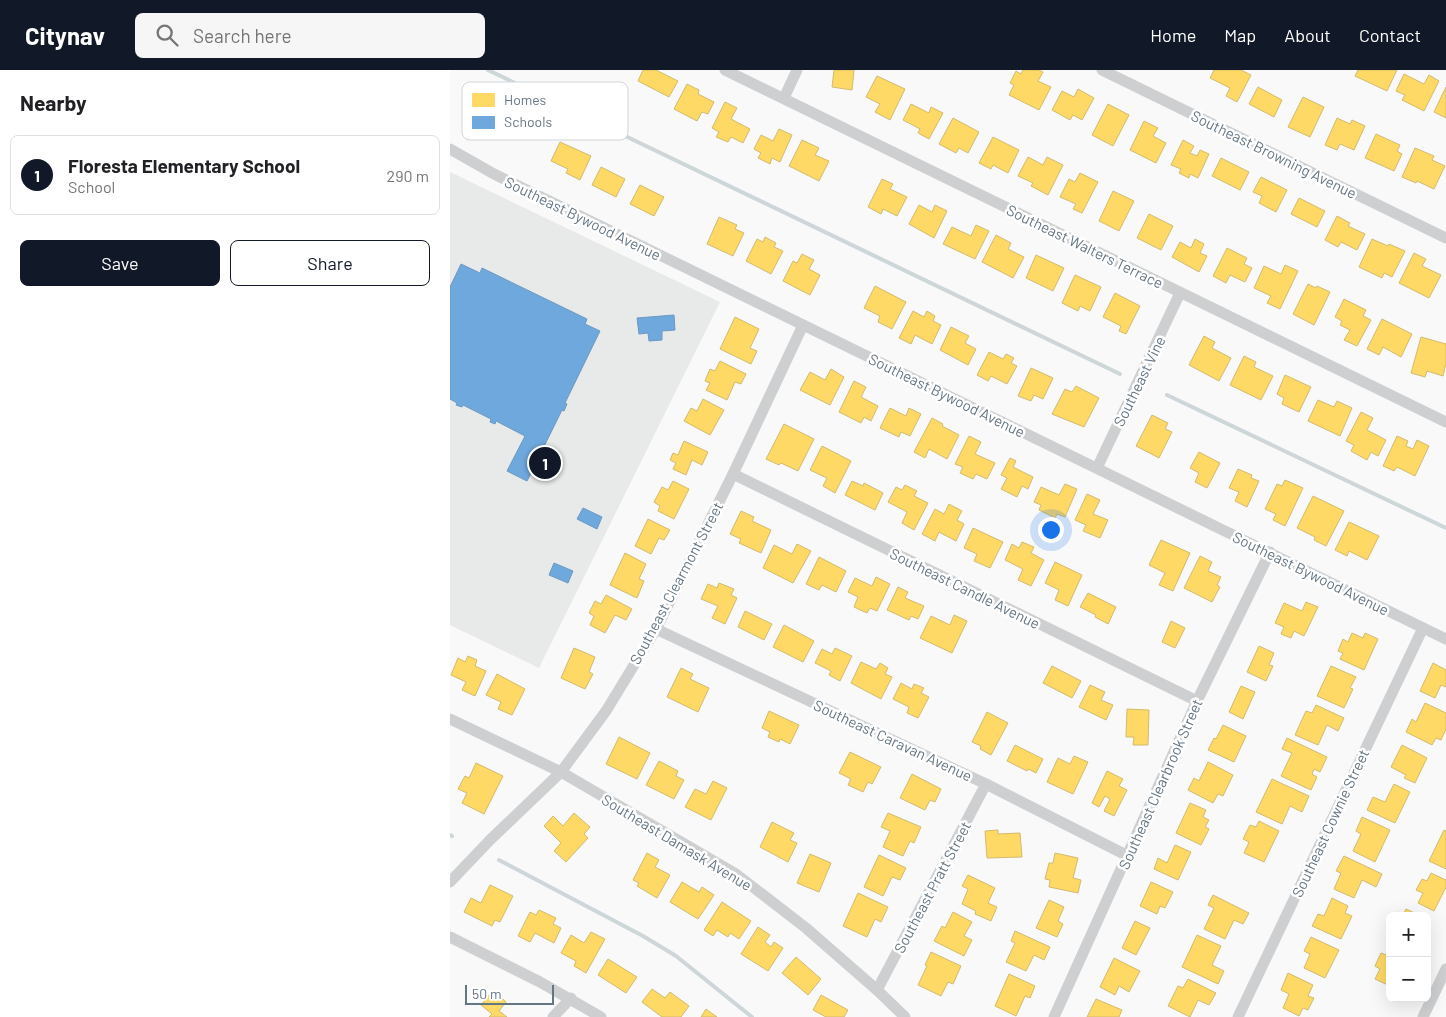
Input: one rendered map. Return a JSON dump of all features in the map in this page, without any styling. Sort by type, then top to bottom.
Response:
[{"type":"street","name":"Southeast Walters Terrace","points":[[725,70],[1446,422]]},
{"type":"street","points":[[784,98],[797,70]]},
{"type":"street","name":"Southeast Browning Avenue","points":[[1102,70],[1446,238]]},
{"type":"street","name":"Southeast Bywood Avenue","points":[[453,152],[1446,639]]},
{"type":"street","name":"Southeast Vine","points":[[1097,468],[1180,293]]},
{"type":"street","name":"Southeast Clearmont Street","points":[[450,882],[490,840],[561,772],[606,712],[656,629],[733,474],[803,325]]},
{"type":"street","name":"Southeast Candle Avenue","points":[[733,474],[1197,701]]},
{"type":"street","name":"Southeast Clearbrook Street","points":[[1054,1017],[1197,701],[1270,552]]},
{"type":"street","name":"Southeast Cownie Street","points":[[1238,1017],[1423,628]]},
{"type":"street","name":"Southeast Caravan Avenue","points":[[656,629],[986,784],[1128,856]]},
{"type":"street","name":"Southeast Damask Avenue","points":[[450,719],[561,772],[736,874],[806,928],[905,1017]]},
{"type":"street","name":"Southeast Pratt Street","points":[[877,990],[986,784]]},
{"type":"street","points":[[450,937],[571,998],[601,1017]]},
{"type":"street","points":[[1424,1017],[1446,969]]},
{"type":"street","points":[[553,1017],[571,998]]},
{"type":"shaded area","points":[[450,172],[720,302],[539,668],[450,625]]},
{"type":"building: Homes","points":[[643,70],[656,70],[678,81],[669,97],[638,81]]},
{"type":"building: Homes","points":[[834,70],[854,70],[852,90],[832,87]]},
{"type":"building: Homes","points":[[1023,70],[1039,70],[1043,72],[1038,81],[1051,87],[1039,110],[1009,95],[1014,85],[1010,83],[1016,71],[1021,74]]},
{"type":"building: Homes","points":[[1214,70],[1241,70],[1251,75],[1237,102],[1226,96],[1230,88],[1210,78]]},
{"type":"building: Homes","points":[[1358,70],[1397,70],[1387,91],[1355,76]]},
{"type":"building: Homes","points":[[1404,74],[1424,84],[1429,75],[1439,81],[1424,111],[1402,100],[1405,95],[1396,91]]},
{"type":"building: Homes","points":[[877,76],[905,89],[890,120],[875,112],[880,104],[866,97]]},
{"type":"building: Homes","points":[[687,84],[699,90],[698,94],[714,102],[708,114],[702,112],[697,121],[674,109]]},
{"type":"building: Homes","points":[[1258,87],[1282,100],[1274,117],[1249,104]]},
{"type":"building: Homes","points":[[1446,87],[1446,118],[1434,112]]},
{"type":"building: Homes","points":[[1078,89],[1094,98],[1082,120],[1073,115],[1070,120],[1052,110],[1062,91],[1074,97]]},
{"type":"building: Homes","points":[[1303,97],[1324,107],[1310,137],[1288,127]]},
{"type":"building: Homes","points":[[725,102],[737,108],[731,119],[750,129],[743,143],[731,137],[728,142],[716,137],[719,132],[712,128]]},
{"type":"building: Homes","points":[[911,104],[929,113],[931,107],[943,113],[929,139],[918,133],[920,129],[903,120]]},
{"type":"building: Homes","points":[[1108,104],[1129,115],[1113,146],[1092,135]]},
{"type":"building: Homes","points":[[953,118],[979,132],[968,153],[959,148],[956,153],[939,144]]},
{"type":"building: Homes","points":[[1337,118],[1350,124],[1352,120],[1365,126],[1354,150],[1340,144],[1337,150],[1325,145]]},
{"type":"building: Homes","points":[[1144,121],[1158,128],[1153,136],[1166,143],[1156,163],[1130,150]]},
{"type":"building: Homes","points":[[779,129],[792,135],[780,162],[772,158],[770,164],[758,158],[761,153],[754,149],[761,135],[773,141]]},
{"type":"building: Homes","points":[[1376,134],[1400,145],[1397,151],[1402,154],[1394,171],[1365,158]]},
{"type":"building: Homes","points":[[993,137],[1019,150],[1008,173],[993,165],[991,169],[979,163]]},
{"type":"building: Homes","points":[[802,140],[819,148],[815,155],[829,161],[819,181],[789,166]]},
{"type":"building: Homes","points":[[1183,140],[1194,146],[1190,153],[1197,156],[1200,150],[1209,154],[1198,178],[1190,174],[1189,178],[1179,173],[1181,169],[1171,165]]},
{"type":"building: Homes","points":[[560,142],[591,156],[580,180],[566,173],[568,169],[551,161]]},
{"type":"building: Homes","points":[[1415,148],[1434,156],[1432,160],[1445,166],[1434,189],[1417,181],[1416,183],[1402,177]]},
{"type":"building: Homes","points":[[1028,157],[1043,165],[1047,157],[1063,165],[1048,195],[1031,186],[1033,183],[1018,176]]},
{"type":"building: Homes","points":[[1221,158],[1249,172],[1240,190],[1212,176]]},
{"type":"building: Homes","points":[[601,167],[625,179],[616,197],[592,185]]},
{"type":"building: Homes","points":[[1080,173],[1098,182],[1082,213],[1073,209],[1076,204],[1060,197],[1069,179],[1075,182]]},
{"type":"building: Homes","points":[[1261,177],[1287,190],[1276,212],[1259,203],[1262,196],[1253,192]]},
{"type":"building: Homes","points":[[882,179],[893,184],[890,189],[907,197],[897,216],[883,209],[881,214],[868,207]]},
{"type":"building: Homes","points":[[640,185],[664,197],[654,216],[630,204]]},
{"type":"building: Homes","points":[[1113,191],[1134,201],[1119,231],[1099,221]]},
{"type":"building: Homes","points":[[1299,198],[1325,211],[1317,227],[1291,214]]},
{"type":"building: Homes","points":[[919,205],[932,212],[935,205],[947,211],[934,238],[909,224]]},
{"type":"building: Homes","points":[[1149,214],[1173,226],[1161,250],[1137,238]]},
{"type":"building: Homes","points":[[1337,216],[1350,223],[1348,226],[1365,234],[1357,250],[1341,242],[1338,247],[1325,240]]},
{"type":"building: Homes","points":[[719,217],[737,225],[735,229],[744,233],[733,256],[707,244]]},
{"type":"building: Homes","points":[[976,225],[989,231],[975,259],[943,244],[952,227],[971,236]]},
{"type":"building: Homes","points":[[996,235],[1011,243],[1008,249],[1024,257],[1013,278],[982,262]]},
{"type":"building: Homes","points":[[765,237],[776,243],[774,247],[783,251],[771,274],[746,261],[757,239],[763,242]]},
{"type":"building: Homes","points":[[1195,239],[1204,244],[1200,253],[1207,256],[1199,272],[1172,257],[1180,242],[1191,248]]},
{"type":"building: Homes","points":[[1372,239],[1405,251],[1392,277],[1384,273],[1382,278],[1359,267]]},
{"type":"building: Homes","points":[[1227,248],[1247,258],[1244,264],[1252,268],[1245,282],[1230,275],[1226,283],[1213,276]]},
{"type":"building: Homes","points":[[1414,253],[1426,259],[1422,266],[1441,275],[1429,298],[1399,283]]},
{"type":"building: Homes","points":[[802,254],[814,260],[809,269],[820,275],[810,295],[783,281],[793,261],[797,263]]},
{"type":"building: Homes","points":[[1036,255],[1064,268],[1053,291],[1026,278]]},
{"type":"building: Homes","points":[[1285,265],[1298,271],[1280,309],[1267,303],[1271,296],[1254,288],[1264,266],[1281,274]]},
{"type":"building: Homes","points":[[1075,275],[1101,287],[1090,311],[1080,306],[1078,311],[1062,303]]},
{"type":"building: Homes","points":[[1308,284],[1330,292],[1314,325],[1293,314]]},
{"type":"building: Homes","points":[[875,286],[906,302],[892,329],[878,322],[880,316],[864,308]]},
{"type":"building: Homes","points":[[1115,293],[1140,306],[1126,334],[1119,331],[1121,326],[1103,317]]},
{"type":"building: Homes","points":[[1344,299],[1366,310],[1363,316],[1371,320],[1357,346],[1344,340],[1350,330],[1340,325],[1342,321],[1335,317]]},
{"type":"building: Homes","points":[[913,311],[924,317],[927,311],[935,316],[933,321],[941,325],[932,344],[915,335],[911,344],[899,338]]},
{"type":"building: Homes","points":[[735,317],[759,329],[750,348],[757,351],[751,364],[720,349]]},
{"type":"building: Homes","points":[[1382,319],[1412,334],[1401,357],[1383,347],[1379,355],[1367,349]]},
{"type":"building: Homes","points":[[951,327],[969,336],[965,343],[976,349],[968,365],[940,350]]},
{"type":"building: Homes","points":[[1204,336],[1215,342],[1212,348],[1231,358],[1219,381],[1189,365]]},
{"type":"building: Homes","points":[[1421,337],[1446,344],[1446,363],[1443,376],[1427,371],[1425,377],[1411,373]]},
{"type":"building: Homes","points":[[989,352],[1003,359],[1006,354],[1014,358],[1011,363],[1017,366],[1007,384],[991,376],[988,381],[977,375]]},
{"type":"building: Homes","points":[[1244,356],[1256,362],[1254,367],[1273,376],[1261,400],[1230,385]]},
{"type":"building: Homes","points":[[720,361],[746,374],[741,384],[735,382],[727,400],[706,390],[710,383],[705,381],[710,369],[715,371]]},
{"type":"building: Homes","points":[[1031,368],[1053,378],[1043,399],[1034,395],[1031,401],[1018,396]]},
{"type":"building: Homes","points":[[831,369],[844,377],[830,405],[800,390],[810,372],[825,380]]},
{"type":"building: Homes","points":[[1285,375],[1311,387],[1299,412],[1282,404],[1284,398],[1277,394]]},
{"type":"building: Homes","points":[[854,381],[866,387],[861,397],[878,406],[871,421],[864,417],[861,423],[839,412]]},
{"type":"building: Homes","points":[[1076,386],[1099,398],[1084,427],[1052,414],[1065,389],[1072,392]]},
{"type":"building: Homes","points":[[703,399],[724,410],[710,435],[684,421],[691,408],[697,411]]},
{"type":"building: Homes","points":[[1318,400],[1334,407],[1337,401],[1352,408],[1340,436],[1308,421]]},
{"type":"building: Homes","points":[[890,408],[906,416],[909,408],[921,414],[910,436],[901,432],[899,437],[880,428]]},
{"type":"building: Homes","points":[[1361,412],[1373,418],[1367,430],[1386,440],[1378,456],[1371,452],[1367,460],[1351,451],[1354,445],[1346,441]]},
{"type":"building: Homes","points":[[1152,415],[1168,423],[1165,429],[1172,432],[1159,458],[1136,446]]},
{"type":"building: Homes","points":[[932,418],[959,435],[947,459],[929,449],[925,458],[914,452]]},
{"type":"building: Homes","points":[[784,424],[814,439],[798,471],[781,463],[779,465],[766,459]]},
{"type":"building: Homes","points":[[969,436],[981,442],[975,454],[995,463],[987,479],[976,474],[973,479],[960,473],[963,467],[955,464]]},
{"type":"building: Homes","points":[[1397,436],[1408,441],[1406,446],[1413,449],[1417,440],[1429,446],[1415,476],[1397,467],[1394,471],[1383,466]]},
{"type":"building: Homes","points":[[684,441],[708,452],[702,465],[692,460],[686,475],[673,469],[676,463],[670,460],[673,453],[678,455]]},
{"type":"building: Homes","points":[[822,446],[851,461],[835,493],[823,486],[827,478],[810,470]]},
{"type":"building: Homes","points":[[1199,452],[1220,463],[1207,488],[1195,482],[1199,473],[1190,468]]},
{"type":"building: Homes","points":[[1010,458],[1016,461],[1013,467],[1033,477],[1028,489],[1022,486],[1017,497],[1001,489],[1007,478],[1001,475]]},
{"type":"building: Homes","points":[[1238,469],[1252,475],[1251,478],[1259,481],[1247,507],[1235,501],[1239,492],[1229,488]]},
{"type":"building: Homes","points":[[1285,480],[1303,488],[1285,526],[1273,520],[1276,514],[1265,509],[1277,484],[1282,486]]},
{"type":"building: Homes","points":[[673,481],[689,489],[674,519],[658,511],[660,506],[654,502],[662,487],[668,490]]},
{"type":"building: Homes","points":[[852,481],[863,486],[864,483],[883,493],[875,510],[845,495]]},
{"type":"building: Homes","points":[[1065,484],[1077,489],[1065,517],[1057,514],[1055,518],[1039,510],[1041,505],[1034,502],[1041,487],[1059,495]]},
{"type":"building: Homes","points":[[905,485],[917,491],[914,496],[928,503],[914,530],[902,523],[907,512],[888,502],[896,487],[902,490]]},
{"type":"building: Homes","points":[[1087,494],[1100,500],[1093,514],[1108,520],[1100,538],[1083,531],[1086,525],[1075,520]]},
{"type":"building: Homes","points":[[1313,496],[1344,511],[1326,546],[1314,540],[1315,537],[1297,528]]},
{"type":"building: Homes","points":[[949,504],[962,511],[957,520],[964,524],[956,541],[939,532],[935,541],[922,534],[935,509],[944,514]]},
{"type":"building: Homes","points":[[741,511],[754,517],[752,521],[771,530],[761,553],[739,543],[741,539],[730,534]]},
{"type":"building: Homes","points":[[648,519],[670,530],[664,540],[659,538],[651,554],[635,546]]},
{"type":"building: Homes","points":[[1349,522],[1379,536],[1367,560],[1349,551],[1347,556],[1335,550]]},
{"type":"building: Homes","points":[[973,528],[1003,542],[990,568],[974,561],[977,554],[964,548]]},
{"type":"building: Homes","points":[[1161,540],[1190,553],[1173,591],[1159,585],[1165,573],[1149,565]]},
{"type":"building: Homes","points":[[1022,542],[1034,547],[1031,553],[1044,560],[1031,586],[1018,580],[1023,569],[1005,560],[1012,544],[1019,548]]},
{"type":"building: Homes","points":[[797,544],[811,551],[793,583],[763,568],[774,545],[792,554]]},
{"type":"building: Homes","points":[[625,553],[646,564],[639,579],[644,581],[637,598],[610,585]]},
{"type":"building: Homes","points":[[1200,556],[1212,562],[1208,571],[1221,577],[1217,585],[1220,587],[1212,602],[1184,588]]},
{"type":"building: Homes","points":[[819,557],[846,571],[836,592],[822,585],[819,590],[806,584]]},
{"type":"building: Homes","points":[[1055,562],[1082,575],[1068,606],[1055,600],[1059,590],[1045,583]]},
{"type":"building: Homes","points":[[876,577],[890,584],[877,611],[870,608],[867,613],[854,607],[858,597],[848,592],[855,578],[872,586]]},
{"type":"building: Homes","points":[[719,583],[734,589],[731,595],[737,598],[725,624],[712,618],[718,606],[701,599],[708,584],[717,588]]},
{"type":"building: Homes","points":[[898,587],[908,592],[905,598],[924,606],[918,619],[911,616],[909,620],[887,610]]},
{"type":"building: Homes","points":[[1088,593],[1116,607],[1108,624],[1080,607]]},
{"type":"building: Homes","points":[[606,595],[632,609],[626,620],[615,615],[605,633],[590,625],[594,616],[589,613],[595,601],[601,604]]},
{"type":"building: Homes","points":[[1306,602],[1318,607],[1304,636],[1294,631],[1291,638],[1281,634],[1284,627],[1275,623],[1284,603],[1302,611]]},
{"type":"building: Homes","points":[[745,611],[772,624],[764,640],[738,627]]},
{"type":"building: Homes","points":[[954,615],[967,621],[952,653],[920,638],[931,616],[950,625]]},
{"type":"building: Homes","points":[[1171,621],[1185,628],[1175,648],[1162,642]]},
{"type":"building: Homes","points":[[784,625],[814,641],[803,662],[773,647]]},
{"type":"building: Homes","points":[[1352,633],[1363,638],[1365,633],[1378,639],[1364,670],[1340,659],[1343,653],[1338,651],[1343,639],[1348,642]]},
{"type":"building: Homes","points":[[1259,646],[1274,653],[1269,665],[1273,666],[1266,681],[1247,672]]},
{"type":"building: Homes","points":[[574,648],[595,657],[589,672],[593,674],[585,689],[561,678]]},
{"type":"building: Homes","points":[[835,648],[852,656],[840,681],[829,675],[831,671],[815,663],[822,649],[832,654]]},
{"type":"building: Homes","points":[[468,656],[477,660],[475,666],[486,671],[475,696],[462,690],[466,682],[451,675],[458,658],[465,662]]},
{"type":"building: Homes","points":[[861,662],[876,669],[880,663],[888,668],[885,674],[892,677],[881,699],[851,683]]},
{"type":"building: Homes","points":[[1433,663],[1446,670],[1446,687],[1441,685],[1435,698],[1420,691]]},
{"type":"building: Homes","points":[[1052,666],[1081,681],[1072,698],[1043,683]]},
{"type":"building: Homes","points":[[1331,666],[1356,677],[1350,688],[1353,689],[1344,708],[1317,696]]},
{"type":"building: Homes","points":[[681,668],[693,674],[690,679],[709,688],[698,712],[667,697]]},
{"type":"building: Homes","points":[[497,674],[525,689],[512,715],[498,709],[501,702],[486,695]]},
{"type":"building: Homes","points":[[901,683],[912,689],[914,684],[924,688],[921,693],[929,697],[918,718],[907,713],[909,707],[893,699]]},
{"type":"building: Homes","points":[[1090,685],[1105,692],[1101,700],[1113,705],[1106,720],[1079,707]]},
{"type":"building: Homes","points":[[1241,686],[1255,692],[1243,719],[1229,712]]},
{"type":"building: Homes","points":[[1425,703],[1446,713],[1446,729],[1441,740],[1436,738],[1432,745],[1406,732],[1412,719],[1416,722]]},
{"type":"building: Homes","points":[[1316,705],[1344,718],[1338,731],[1327,725],[1318,745],[1295,735],[1306,711],[1312,713]]},
{"type":"building: Homes","points":[[1127,709],[1149,710],[1148,745],[1133,745],[1134,737],[1126,737]]},
{"type":"building: Homes","points":[[769,711],[799,725],[790,744],[780,739],[779,742],[768,737],[770,732],[762,728]]},
{"type":"building: Homes","points":[[987,712],[1008,723],[991,755],[980,749],[981,746],[972,742]]},
{"type":"building: Homes","points":[[1223,725],[1246,736],[1234,762],[1208,750]]},
{"type":"building: Homes","points":[[619,737],[650,753],[637,779],[606,764]]},
{"type":"building: Homes","points":[[1287,738],[1327,757],[1320,772],[1314,769],[1312,774],[1317,777],[1311,790],[1281,776],[1292,753],[1282,749]]},
{"type":"building: Homes","points":[[1015,745],[1043,759],[1036,773],[1028,769],[1027,771],[1007,761]]},
{"type":"building: Homes","points":[[1402,745],[1427,758],[1415,783],[1404,778],[1406,775],[1391,767]]},
{"type":"building: Homes","points":[[850,752],[881,767],[872,784],[868,782],[863,792],[848,785],[851,779],[839,773]]},
{"type":"building: Homes","points":[[1074,756],[1088,762],[1073,794],[1047,782],[1058,758],[1070,764]]},
{"type":"building: Homes","points":[[659,761],[678,771],[676,776],[684,780],[674,799],[646,785]]},
{"type":"building: Homes","points":[[1208,762],[1233,775],[1223,796],[1218,794],[1213,803],[1188,790],[1194,778],[1199,781]]},
{"type":"building: Homes","points":[[476,763],[503,776],[484,814],[462,803],[467,793],[458,789],[465,776],[469,778]]},
{"type":"building: Homes","points":[[1107,771],[1123,779],[1119,786],[1127,790],[1114,816],[1104,811],[1110,799],[1105,796],[1099,807],[1092,803]]},
{"type":"building: Homes","points":[[912,774],[941,789],[935,802],[930,800],[925,810],[900,798]]},
{"type":"building: Homes","points":[[1272,779],[1309,796],[1302,812],[1290,806],[1282,824],[1256,812]]},
{"type":"building: Homes","points":[[713,781],[727,788],[711,820],[685,807],[695,789],[706,794]]},
{"type":"building: Homes","points":[[1394,784],[1410,792],[1395,823],[1367,810],[1373,797],[1385,802]]},
{"type":"building: Homes","points":[[1190,803],[1206,810],[1203,817],[1209,820],[1205,827],[1209,829],[1201,845],[1176,833]]},
{"type":"building: Homes","points":[[574,813],[590,827],[584,834],[588,838],[566,862],[554,851],[561,843],[544,826],[553,816],[563,826]]},
{"type":"building: Homes","points":[[888,813],[921,827],[914,843],[910,841],[903,856],[883,847],[890,831],[881,827]]},
{"type":"building: Homes","points":[[1362,817],[1390,830],[1375,862],[1353,851],[1361,834],[1356,831]]},
{"type":"building: Homes","points":[[1259,821],[1279,831],[1264,862],[1244,853],[1249,842],[1243,839],[1250,825],[1256,827]]},
{"type":"building: Homes","points":[[772,822],[794,833],[790,840],[797,843],[788,862],[760,847]]},
{"type":"building: Homes","points":[[998,830],[998,834],[1020,833],[1022,857],[987,858],[985,831]]},
{"type":"building: Homes","points":[[1444,830],[1446,831],[1446,869],[1429,861]]},
{"type":"building: Homes","points":[[1175,845],[1191,852],[1178,880],[1154,869],[1158,858],[1167,863]]},
{"type":"building: Homes","points":[[647,853],[659,860],[655,867],[670,875],[657,898],[637,886],[639,883],[633,880]]},
{"type":"building: Homes","points":[[1055,853],[1078,858],[1073,878],[1081,880],[1078,893],[1049,887],[1050,880],[1045,879],[1049,863],[1053,863]]},
{"type":"building: Homes","points":[[810,854],[831,863],[819,892],[797,883]]},
{"type":"building: Homes","points":[[879,855],[906,868],[900,880],[892,877],[883,896],[864,887]]},
{"type":"building: Homes","points":[[1344,856],[1382,874],[1376,887],[1362,880],[1354,898],[1334,889],[1341,873],[1336,871]]},
{"type":"building: Homes","points":[[1431,873],[1446,880],[1446,887],[1434,911],[1418,903],[1423,893],[1416,890],[1422,879],[1427,881]]},
{"type":"building: Homes","points":[[968,875],[995,888],[988,903],[997,907],[991,921],[975,914],[976,911],[962,904],[968,889],[962,886]]},
{"type":"building: Homes","points":[[682,882],[699,892],[702,887],[714,895],[698,919],[670,902]]},
{"type":"building: Homes","points":[[1151,882],[1173,892],[1165,908],[1160,906],[1157,914],[1140,906]]},
{"type":"building: Homes","points":[[490,885],[513,896],[500,922],[495,920],[492,926],[464,912],[471,898],[481,903]]},
{"type":"building: Homes","points":[[858,893],[888,907],[881,922],[875,919],[867,937],[843,926]]},
{"type":"building: Homes","points":[[1213,895],[1249,913],[1243,924],[1234,920],[1225,939],[1204,929],[1214,908],[1208,905]]},
{"type":"building: Homes","points":[[1332,898],[1348,906],[1345,913],[1352,916],[1341,939],[1312,926],[1318,914],[1324,916]]},
{"type":"building: Homes","points":[[1049,900],[1064,907],[1058,921],[1063,924],[1057,937],[1036,928]]},
{"type":"building: Homes","points":[[722,902],[751,921],[739,939],[730,933],[728,937],[717,930],[713,936],[704,930]]},
{"type":"building: Homes","points":[[539,910],[556,918],[553,924],[561,928],[554,943],[535,933],[530,942],[518,936],[530,912],[536,915]]},
{"type":"building: Homes","points":[[953,912],[972,922],[964,936],[972,940],[964,956],[934,941],[942,926],[945,928]]},
{"type":"building: Homes","points":[[1135,921],[1150,928],[1136,955],[1122,948]]},
{"type":"building: Homes","points":[[758,927],[770,935],[765,942],[771,947],[774,942],[783,948],[768,971],[741,954]]},
{"type":"building: Homes","points":[[1015,931],[1050,947],[1044,960],[1034,955],[1026,971],[1006,962],[1015,943],[1011,941]]},
{"type":"building: Homes","points":[[591,932],[605,939],[586,973],[574,966],[576,961],[561,953],[571,935],[584,943]]},
{"type":"building: Homes","points":[[1197,935],[1221,946],[1212,965],[1224,971],[1218,984],[1182,967]]},
{"type":"building: Homes","points":[[1311,937],[1339,950],[1325,978],[1304,968],[1310,954],[1304,951]]},
{"type":"building: Homes","points":[[931,952],[961,966],[953,984],[948,982],[941,996],[918,985]]},
{"type":"building: Homes","points":[[1381,953],[1386,955],[1386,984],[1375,979],[1380,969],[1375,966]]},
{"type":"building: Homes","points":[[796,957],[821,979],[808,995],[782,973]]},
{"type":"building: Homes","points":[[1114,958],[1140,971],[1129,992],[1119,986],[1115,995],[1100,987]]},
{"type":"building: Homes","points":[[608,959],[637,977],[626,993],[598,975]]},
{"type":"building: Homes","points":[[1288,973],[1313,985],[1308,996],[1314,998],[1308,1010],[1303,1008],[1299,1016],[1283,1008],[1289,994],[1281,990]]},
{"type":"building: Homes","points":[[1009,974],[1035,986],[1030,998],[1025,996],[1016,1016],[995,1006]]},
{"type":"building: Homes","points":[[1188,979],[1216,993],[1209,1005],[1198,1000],[1190,1017],[1168,1006],[1178,986],[1183,988]]},
{"type":"building: Homes","points":[[652,989],[665,998],[670,992],[689,1006],[681,1017],[662,1017],[642,1002]]},
{"type":"building: Homes","points":[[493,990],[506,1002],[499,1011],[507,1017],[489,1017],[492,1014],[481,1005]]},
{"type":"building: Homes","points":[[821,995],[848,1010],[844,1017],[826,1017],[813,1010]]},
{"type":"building: Homes","points":[[1096,999],[1122,1010],[1119,1017],[1087,1017]]},
{"type":"building: Homes","points":[[706,1009],[717,1017],[701,1017]]},
{"type":"building: Schools","points":[[461,264],[480,273],[482,268],[587,319],[585,324],[600,331],[565,403],[567,404],[564,411],[562,410],[527,481],[507,471],[525,436],[496,421],[495,424],[490,422],[491,419],[463,405],[462,407],[456,405],[457,403],[450,399],[450,287]]},
{"type":"building: Schools","points":[[674,315],[675,330],[662,331],[662,340],[649,341],[648,333],[639,334],[637,318]]},
{"type":"building: Schools","points":[[583,508],[602,517],[597,529],[577,519]]},
{"type":"building: Schools","points":[[554,563],[573,571],[568,583],[549,575]]},
{"type":"waterway","points":[[488,70],[513,82]]},
{"type":"waterway","points":[[628,137],[1120,374]]},
{"type":"waterway","points":[[1167,395],[1446,528]]},
{"type":"waterway","points":[[499,860],[643,936],[676,956],[752,1017]]},
{"type":"place","name":"Floresta Elementary School","points":[[545,463]]}]
